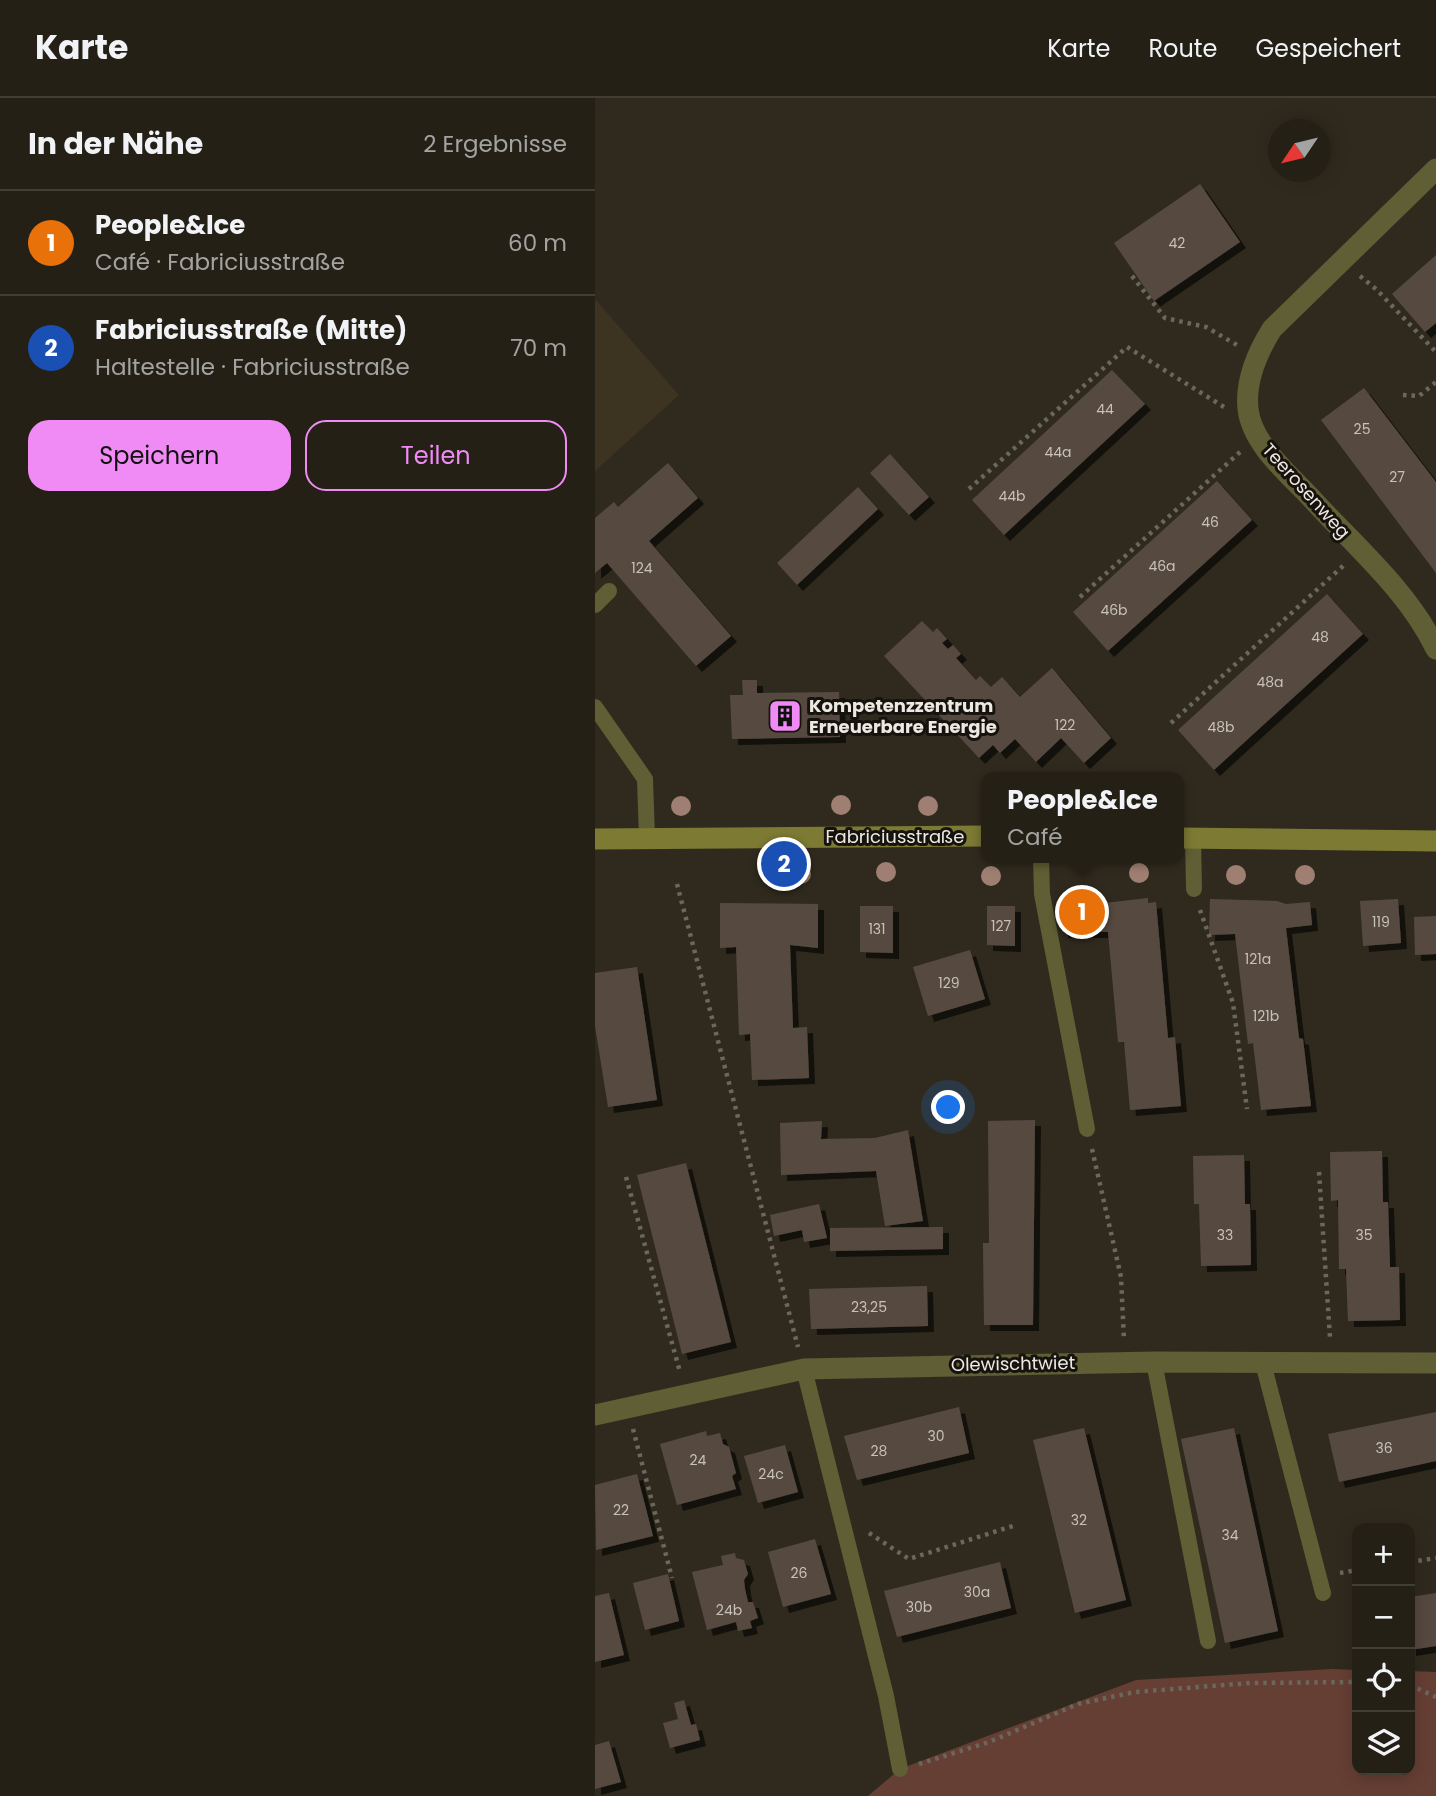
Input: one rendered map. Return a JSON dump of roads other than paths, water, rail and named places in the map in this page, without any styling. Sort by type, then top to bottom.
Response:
[{"type":"street","name":"Teerosenweg","points":[[1436,169],[1272,329],[1258,351],[1249,380],[1248,410],[1257,436],[1416,614],[1436,649]]},
{"type":"street","name":"Fabriciusstraße","points":[[595,839],[981,836]]},
{"type":"street","points":[[1186,838],[1436,841]]},
{"type":"street","name":"Olewischtwiet","points":[[595,1415],[804,1369],[1125,1362],[1436,1363]]},
{"type":"lane","points":[[595,605],[609,591]]},
{"type":"lane","points":[[595,707],[645,779],[647,838]]},
{"type":"lane","points":[[1186,838],[1193,889]]},
{"type":"lane","points":[[1041,863],[1042,894],[1087,1129]]},
{"type":"lane","points":[[1154,1362],[1208,1641]]},
{"type":"lane","points":[[1263,1363],[1323,1593]]},
{"type":"lane","points":[[804,1369],[886,1696],[900,1769]]},
{"type":"place","name":"Kompetenzzentrum Erneuerbare Energie","points":[[785,716]]},
{"type":"place","name":"Fabriciusstraße (Mitte)","points":[[784,864]]},
{"type":"place","name":"People&Ice","points":[[1082,912]]}]
